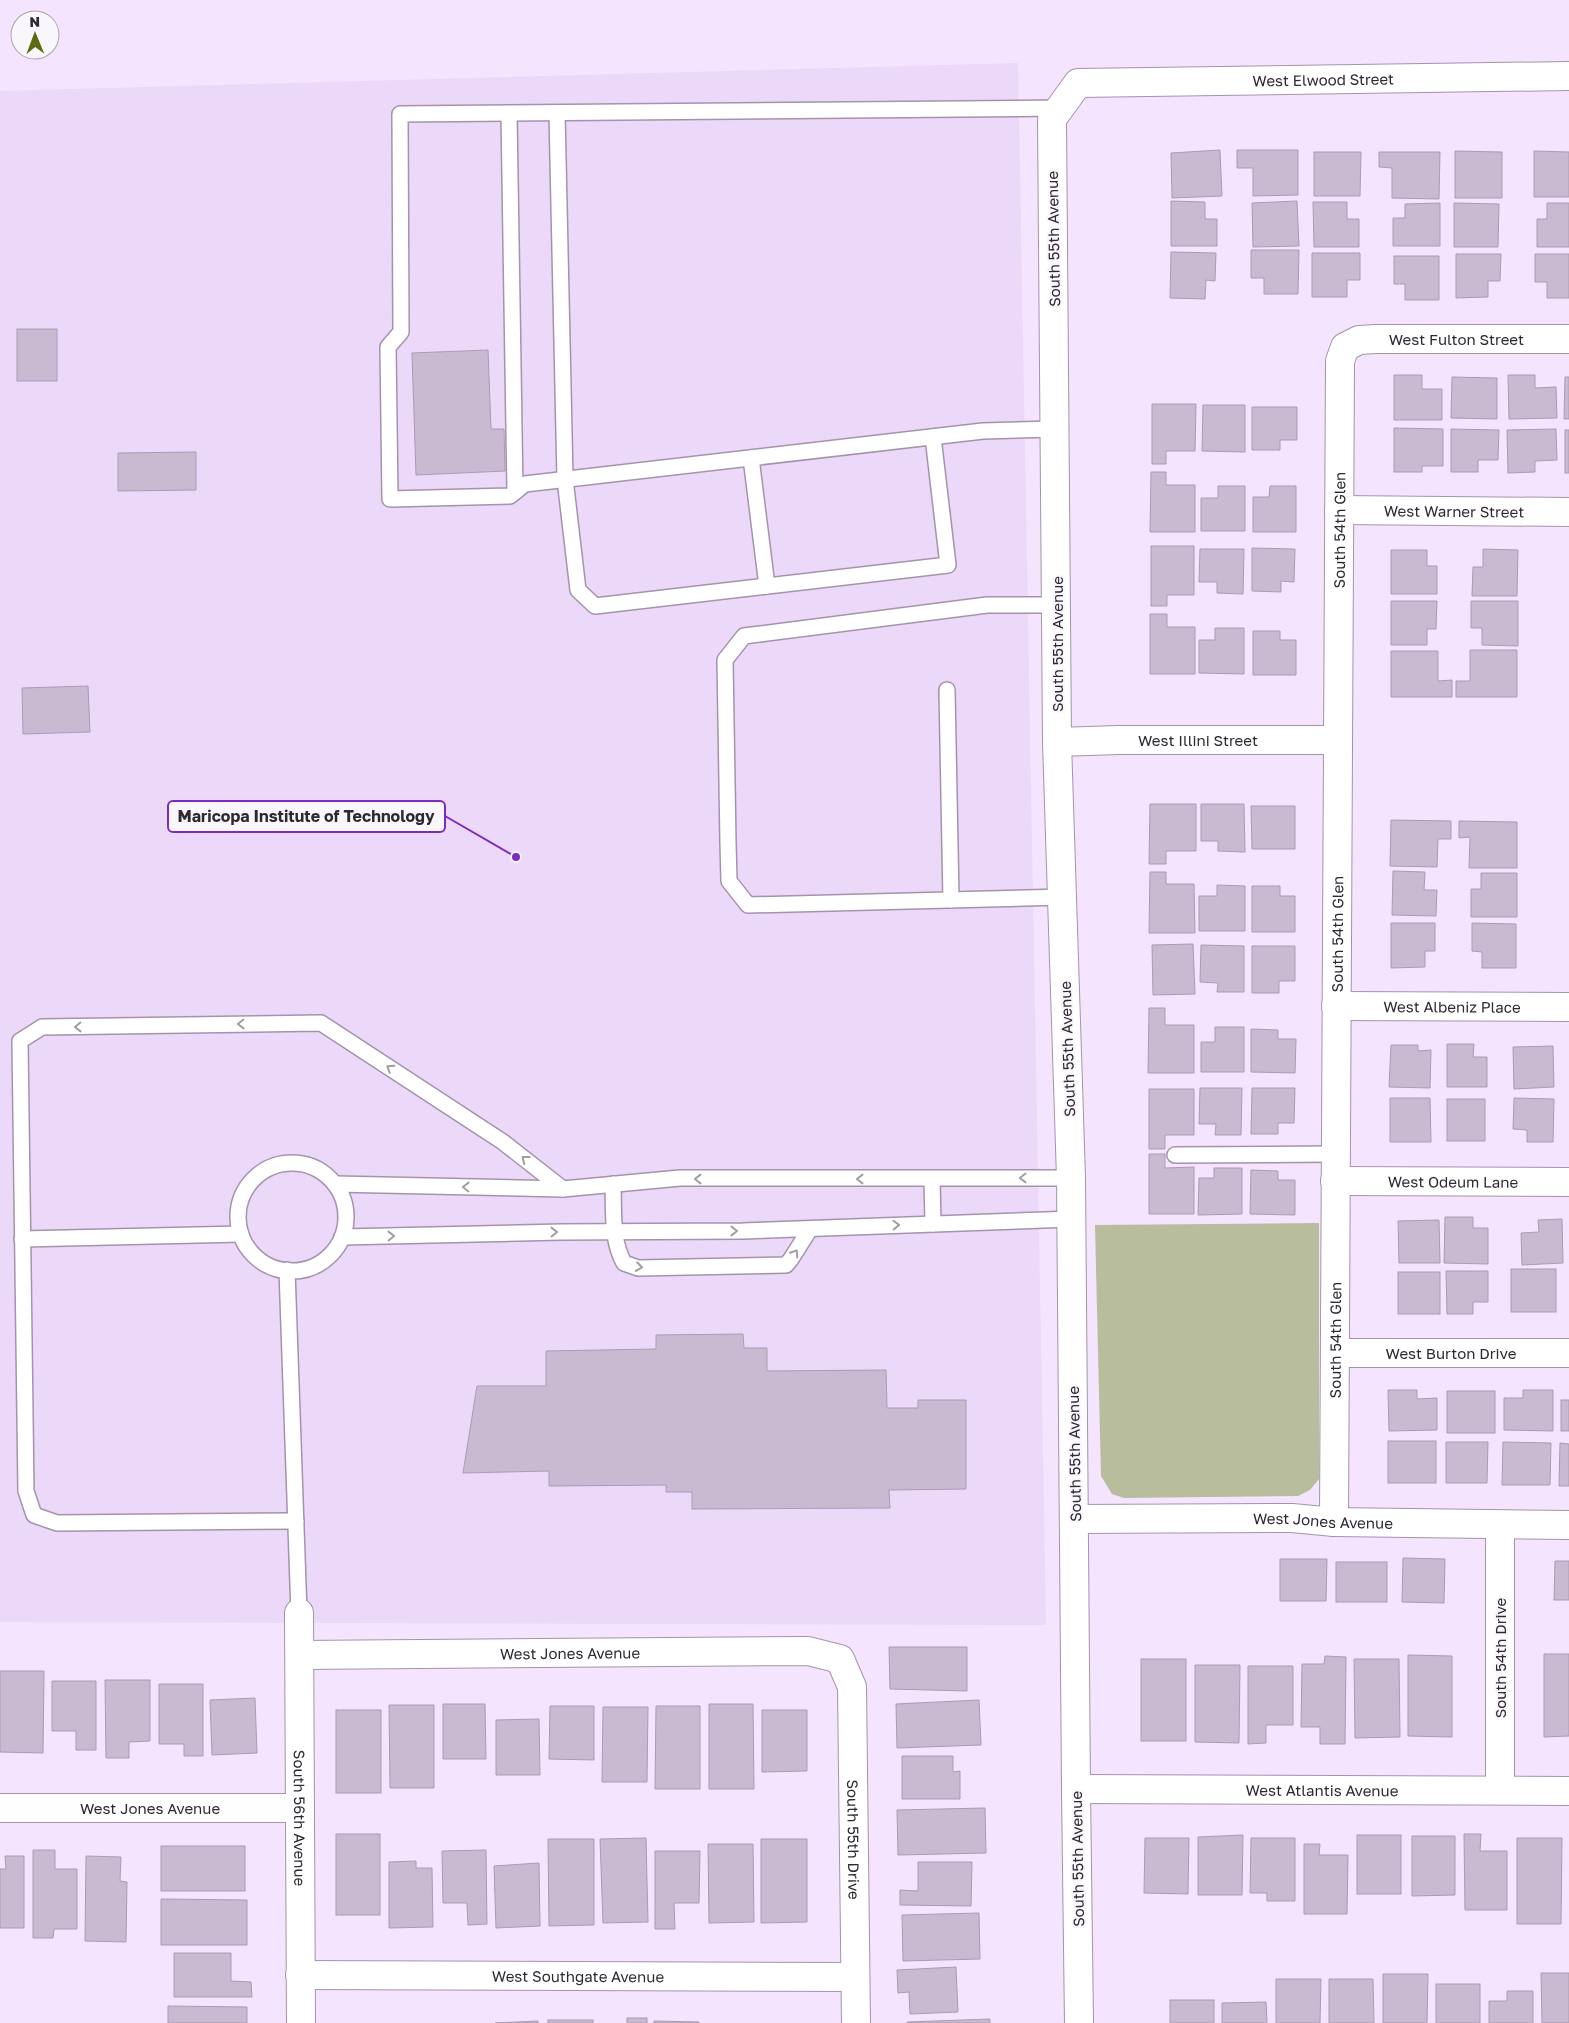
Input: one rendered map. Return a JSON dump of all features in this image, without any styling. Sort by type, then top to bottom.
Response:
[{"type":"street","name":"West Elwood Street","points":[[1078,83],[1569,76]]},
{"type":"street","name":"South 55th Avenue","points":[[1078,83],[1052,119],[1057,742],[1072,1219],[1079,2023]]},
{"type":"street","name":"West Fulton Street","points":[[1346,347],[1359,340],[1376,338],[1569,339]]},
{"type":"street","name":"South 54th Glen","points":[[1334,1522],[1340,361],[1346,347]]},
{"type":"street","name":"West Warner Street","points":[[1339,510],[1569,512]]},
{"type":"street","name":"West Illini Street","points":[[1057,742],[1338,740]]},
{"type":"street","name":"West Albeniz Place","points":[[1336,1006],[1569,1007]]},
{"type":"street","name":"West Odeum Lane","points":[[1335,1181],[1569,1182]]},
{"type":"street","name":"West Burton Drive","points":[[1334,1353],[1569,1353]]},
{"type":"street","name":"West Jones Avenue","points":[[1075,1519],[1292,1518],[1334,1522],[1569,1525]]},
{"type":"street","name":"South 54th Drive","points":[[1500,1525],[1500,1790]]},
{"type":"street","name":"South 56th Avenue","points":[[299,1613],[301,2023]]},
{"type":"street","name":"West Jones Avenue","points":[[300,1655],[808,1651],[840,1659]]},
{"type":"street","name":"South 55th Drive","points":[[840,1659],[852,1687],[856,2023]]},
{"type":"street","name":"West Atlantis Avenue","points":[[1076,1789],[1569,1791]]},
{"type":"street","name":"West Jones Avenue","points":[[0,1808],[300,1808]]},
{"type":"street","name":"West Southgate Avenue","points":[[300,1975],[855,1976]]},
{"type":"lane","points":[[1055,428],[983,431],[525,484],[510,496],[390,499],[388,347],[401,332],[400,114],[1060,108]]},
{"type":"lane","points":[[557,113],[566,479],[578,590],[595,606],[948,565],[933,437]]},
{"type":"lane","points":[[509,114],[516,492]]},
{"type":"lane","points":[[751,458],[767,586]]},
{"type":"lane","points":[[1056,605],[987,605],[744,636],[725,660],[729,881],[748,905],[1062,897]]},
{"type":"lane","points":[[947,690],[951,900]]},
{"type":"lane","points":[[296,1521],[57,1523],[34,1515],[26,1491],[20,1041],[42,1027],[321,1023],[503,1142],[563,1189]]},
{"type":"lane","points":[[1175,1155],[1335,1154]]},
{"type":"lane","points":[[291,1163],[307,1165],[322,1172],[335,1184],[344,1200],[346,1219],[342,1237],[333,1253],[318,1264],[300,1270],[281,1270],[264,1263],[250,1251],[240,1234],[238,1218],[240,1201],[247,1186],[259,1174],[274,1166],[291,1163]]},
{"type":"lane","points":[[335,1184],[563,1189],[680,1178],[1071,1178]]},
{"type":"lane","points":[[932,1179],[933,1224]]},
{"type":"lane","points":[[613,1184],[614,1232],[619,1254],[624,1263],[638,1268],[786,1265],[792,1259],[810,1229]]},
{"type":"lane","points":[[342,1237],[742,1231],[1072,1219]]},
{"type":"lane","points":[[22,1240],[240,1234]]},
{"type":"lane","points":[[287,1270],[299,1613]]},
{"type":"shaded area","points":[[1018,63],[1046,1625],[0,1622],[0,91]]},
{"type":"green space","points":[[1319,1223],[1319,1479],[1310,1490],[1298,1496],[1124,1498],[1112,1494],[1101,1476],[1095,1225]]},
{"type":"building","points":[[1220,150],[1222,196],[1172,198],[1171,153]]},
{"type":"building","points":[[1237,150],[1298,150],[1298,195],[1253,196],[1253,168],[1237,168]]},
{"type":"building","points":[[1455,151],[1502,152],[1502,198],[1455,198]]},
{"type":"building","points":[[1534,151],[1569,152],[1569,197],[1534,197]]},
{"type":"building","points":[[1314,152],[1361,152],[1360,196],[1314,196]]},
{"type":"building","points":[[1379,152],[1440,152],[1439,199],[1392,198],[1392,168],[1379,167]]},
{"type":"building","points":[[1171,201],[1205,202],[1205,219],[1217,219],[1217,246],[1171,246]]},
{"type":"building","points":[[1297,201],[1299,246],[1253,247],[1252,203]]},
{"type":"building","points":[[1313,202],[1347,202],[1347,219],[1359,219],[1359,247],[1314,247]]},
{"type":"building","points":[[1440,203],[1440,246],[1393,246],[1393,218],[1405,218],[1405,204]]},
{"type":"building","points":[[1454,203],[1499,204],[1498,247],[1454,247]]},
{"type":"building","points":[[1547,203],[1569,203],[1569,247],[1537,247],[1537,219],[1547,219]]},
{"type":"building","points":[[1251,250],[1299,250],[1298,294],[1264,294],[1264,278],[1251,278]]},
{"type":"building","points":[[1171,252],[1216,253],[1215,281],[1206,280],[1205,299],[1170,298]]},
{"type":"building","points":[[1312,253],[1360,253],[1360,280],[1347,280],[1347,297],[1312,297]]},
{"type":"building","points":[[1456,254],[1501,254],[1500,281],[1488,281],[1488,297],[1456,298]]},
{"type":"building","points":[[1535,254],[1569,254],[1569,298],[1547,298],[1547,282],[1535,282]]},
{"type":"building","points":[[1394,256],[1439,256],[1439,300],[1405,300],[1405,284],[1394,284]]},
{"type":"building","points":[[17,329],[57,329],[57,381],[17,381]]},
{"type":"building","points":[[488,350],[491,429],[504,429],[505,471],[416,475],[412,353]]},
{"type":"building","points":[[1394,375],[1422,375],[1422,389],[1442,389],[1442,420],[1394,420]]},
{"type":"building","points":[[1508,375],[1535,375],[1535,388],[1556,387],[1557,418],[1509,419]]},
{"type":"building","points":[[1452,377],[1497,378],[1497,419],[1451,418]]},
{"type":"building","points":[[1565,377],[1569,377],[1569,419],[1564,419]]},
{"type":"building","points":[[1152,404],[1196,404],[1195,451],[1166,451],[1166,464],[1152,464]]},
{"type":"building","points":[[1203,405],[1245,405],[1245,452],[1202,451]]},
{"type":"building","points":[[1252,407],[1297,407],[1297,440],[1280,440],[1280,450],[1252,450]]},
{"type":"building","points":[[1394,428],[1443,429],[1443,466],[1422,466],[1422,472],[1394,472]]},
{"type":"building","points":[[1451,429],[1499,430],[1498,460],[1478,460],[1478,472],[1451,472]]},
{"type":"building","points":[[1556,429],[1557,460],[1535,461],[1535,472],[1508,473],[1507,430]]},
{"type":"building","points":[[1565,430],[1569,430],[1569,473],[1565,473]]},
{"type":"building","points":[[196,452],[196,490],[118,491],[118,453]]},
{"type":"building","points":[[1151,472],[1166,472],[1166,485],[1195,485],[1195,532],[1150,532]]},
{"type":"building","points":[[1218,486],[1245,486],[1245,531],[1201,531],[1201,498],[1218,498]]},
{"type":"building","points":[[1270,486],[1296,486],[1296,532],[1253,532],[1253,497],[1269,497]]},
{"type":"building","points":[[1151,546],[1194,546],[1194,595],[1167,595],[1167,606],[1151,606]]},
{"type":"building","points":[[1252,548],[1295,549],[1294,582],[1281,581],[1281,592],[1252,591]]},
{"type":"building","points":[[1200,549],[1244,549],[1243,594],[1217,593],[1217,582],[1199,582]]},
{"type":"building","points":[[1483,549],[1518,550],[1517,596],[1472,596],[1473,567],[1483,567]]},
{"type":"building","points":[[1391,550],[1427,550],[1427,566],[1437,566],[1437,594],[1391,594]]},
{"type":"building","points":[[1391,601],[1437,601],[1436,629],[1427,629],[1427,645],[1391,645]]},
{"type":"building","points":[[1471,601],[1518,601],[1518,646],[1482,645],[1482,628],[1471,628]]},
{"type":"building","points":[[1150,614],[1167,614],[1167,627],[1195,627],[1195,674],[1150,674]]},
{"type":"building","points":[[1215,628],[1244,628],[1244,674],[1199,673],[1199,640],[1215,640]]},
{"type":"building","points":[[1253,631],[1280,631],[1280,640],[1296,640],[1296,675],[1253,675]]},
{"type":"building","points":[[1470,650],[1517,650],[1517,697],[1456,697],[1456,681],[1470,681]]},
{"type":"building","points":[[1391,651],[1438,651],[1438,681],[1452,680],[1452,697],[1391,697]]},
{"type":"building","points":[[88,686],[90,732],[23,734],[22,688]]},
{"type":"building","points":[[1150,804],[1196,804],[1196,851],[1166,851],[1166,864],[1149,864]]},
{"type":"building","points":[[1201,804],[1244,804],[1245,852],[1218,851],[1218,841],[1201,841]]},
{"type":"building","points":[[1251,806],[1295,806],[1295,849],[1252,849]]},
{"type":"building","points":[[1391,820],[1451,821],[1451,839],[1438,839],[1437,867],[1390,866]]},
{"type":"building","points":[[1459,821],[1517,822],[1517,868],[1469,868],[1470,837],[1459,838]]},
{"type":"building","points":[[1393,871],[1425,872],[1424,890],[1437,890],[1436,916],[1392,915]]},
{"type":"building","points":[[1150,872],[1166,872],[1166,884],[1194,884],[1195,933],[1149,933]]},
{"type":"building","points":[[1481,873],[1517,873],[1517,917],[1471,917],[1471,889],[1481,889]]},
{"type":"building","points":[[1217,885],[1245,886],[1245,931],[1199,931],[1199,896],[1217,896]]},
{"type":"building","points":[[1252,886],[1280,886],[1280,896],[1295,896],[1295,932],[1252,932]]},
{"type":"building","points":[[1391,923],[1435,923],[1435,951],[1425,951],[1425,967],[1391,968]]},
{"type":"building","points":[[1472,923],[1516,924],[1516,968],[1482,968],[1482,952],[1472,951]]},
{"type":"building","points":[[1193,944],[1195,994],[1153,995],[1152,945]]},
{"type":"building","points":[[1201,945],[1244,946],[1244,992],[1217,992],[1218,983],[1200,982]]},
{"type":"building","points":[[1252,946],[1295,946],[1295,981],[1279,981],[1279,993],[1252,993]]},
{"type":"building","points":[[1149,1008],[1165,1008],[1165,1025],[1194,1025],[1194,1073],[1148,1073]]},
{"type":"building","points":[[1215,1027],[1244,1027],[1244,1072],[1201,1072],[1201,1042],[1215,1042]]},
{"type":"building","points":[[1251,1029],[1278,1030],[1278,1039],[1296,1039],[1295,1073],[1251,1072]]},
{"type":"building","points":[[1447,1044],[1474,1044],[1473,1057],[1487,1057],[1487,1087],[1447,1087]]},
{"type":"building","points":[[1391,1045],[1418,1045],[1418,1051],[1431,1050],[1430,1088],[1389,1087]]},
{"type":"building","points":[[1553,1046],[1554,1087],[1514,1089],[1513,1047]]},
{"type":"building","points":[[1200,1088],[1242,1088],[1241,1135],[1215,1135],[1216,1124],[1199,1124]]},
{"type":"building","points":[[1252,1088],[1295,1088],[1294,1123],[1278,1123],[1278,1134],[1251,1134]]},
{"type":"building","points":[[1149,1089],[1194,1089],[1194,1135],[1165,1135],[1165,1149],[1149,1149]]},
{"type":"building","points":[[1390,1098],[1430,1098],[1431,1142],[1390,1142]]},
{"type":"building","points":[[1514,1098],[1554,1099],[1553,1142],[1527,1142],[1527,1130],[1513,1129]]},
{"type":"building","points":[[1447,1099],[1485,1099],[1485,1141],[1447,1141]]},
{"type":"building","points":[[1149,1154],[1165,1154],[1165,1168],[1194,1167],[1194,1214],[1149,1214]]},
{"type":"building","points":[[1214,1168],[1242,1168],[1242,1214],[1198,1215],[1199,1178],[1214,1178]]},
{"type":"building","points":[[1251,1170],[1278,1171],[1278,1180],[1295,1180],[1295,1215],[1250,1214]]},
{"type":"building","points":[[1445,1217],[1473,1217],[1473,1228],[1488,1228],[1488,1264],[1444,1263]]},
{"type":"building","points":[[1562,1219],[1563,1263],[1522,1265],[1521,1233],[1539,1232],[1538,1220]]},
{"type":"building","points":[[1439,1220],[1440,1263],[1399,1263],[1398,1221]]},
{"type":"building","points":[[1511,1269],[1556,1269],[1556,1312],[1511,1312]]},
{"type":"building","points":[[1446,1271],[1488,1271],[1488,1302],[1473,1302],[1473,1314],[1447,1314]]},
{"type":"building","points":[[1398,1272],[1440,1272],[1440,1314],[1398,1314]]},
{"type":"building","points":[[743,1334],[744,1348],[767,1348],[767,1371],[886,1370],[887,1408],[918,1408],[918,1400],[966,1400],[966,1489],[889,1490],[890,1508],[692,1509],[692,1492],[666,1492],[666,1485],[549,1486],[549,1471],[463,1473],[477,1386],[546,1386],[546,1351],[656,1349],[656,1335]]},
{"type":"building","points":[[1388,1390],[1417,1390],[1417,1399],[1437,1398],[1437,1430],[1389,1431]]},
{"type":"building","points":[[1523,1390],[1553,1390],[1553,1431],[1504,1430],[1504,1398],[1523,1398]]},
{"type":"building","points":[[1447,1391],[1495,1391],[1495,1433],[1447,1433]]},
{"type":"building","points":[[1561,1400],[1569,1400],[1569,1431],[1561,1431]]},
{"type":"building","points":[[1388,1441],[1436,1441],[1436,1483],[1388,1483]]},
{"type":"building","points":[[1446,1442],[1488,1442],[1487,1483],[1446,1483]]},
{"type":"building","points":[[1503,1442],[1551,1443],[1550,1485],[1502,1485]]},
{"type":"building","points":[[1560,1443],[1569,1444],[1569,1486],[1559,1486]]},
{"type":"building","points":[[1403,1558],[1445,1559],[1444,1603],[1402,1602]]},
{"type":"building","points":[[1280,1559],[1327,1559],[1326,1601],[1280,1601]]},
{"type":"building","points":[[1555,1561],[1569,1561],[1569,1600],[1554,1600]]},
{"type":"building","points":[[1336,1562],[1387,1562],[1387,1602],[1336,1602]]},
{"type":"building","points":[[889,1647],[967,1647],[967,1691],[890,1689]]},
{"type":"building","points":[[1544,1654],[1569,1654],[1569,1736],[1544,1737]]},
{"type":"building","points":[[1408,1655],[1452,1656],[1452,1737],[1408,1736]]},
{"type":"building","points":[[1325,1656],[1346,1657],[1345,1744],[1320,1744],[1320,1727],[1301,1727],[1302,1664],[1324,1664]]},
{"type":"building","points":[[1141,1659],[1186,1659],[1186,1741],[1141,1741]]},
{"type":"building","points":[[1354,1659],[1399,1659],[1400,1737],[1355,1738]]},
{"type":"building","points":[[1195,1665],[1240,1665],[1239,1743],[1195,1742]]},
{"type":"building","points":[[1248,1666],[1293,1666],[1293,1725],[1266,1725],[1266,1743],[1248,1744]]},
{"type":"building","points":[[0,1671],[44,1671],[43,1753],[0,1752]]},
{"type":"building","points":[[105,1680],[150,1680],[150,1741],[129,1742],[129,1758],[106,1758]]},
{"type":"building","points":[[52,1681],[96,1681],[96,1750],[76,1750],[76,1731],[52,1731]]},
{"type":"building","points":[[159,1684],[203,1684],[203,1756],[184,1756],[184,1744],[159,1744]]},
{"type":"building","points":[[255,1698],[257,1753],[212,1755],[210,1700]]},
{"type":"building","points":[[979,1700],[981,1745],[897,1748],[896,1704]]},
{"type":"building","points":[[443,1704],[485,1704],[486,1759],[443,1759]]},
{"type":"building","points":[[709,1704],[753,1704],[754,1789],[709,1789]]},
{"type":"building","points":[[389,1705],[434,1705],[434,1788],[390,1788]]},
{"type":"building","points":[[550,1706],[594,1706],[594,1760],[549,1759]]},
{"type":"building","points":[[656,1706],[700,1706],[700,1789],[655,1789]]},
{"type":"building","points":[[603,1707],[648,1707],[647,1782],[602,1782]]},
{"type":"building","points":[[336,1710],[381,1710],[381,1793],[336,1793]]},
{"type":"building","points":[[762,1710],[807,1710],[807,1771],[762,1772]]},
{"type":"building","points":[[539,1719],[540,1775],[496,1775],[496,1720]]},
{"type":"building","points":[[902,1756],[953,1756],[953,1772],[960,1771],[960,1799],[902,1799]]},
{"type":"building","points":[[985,1808],[986,1853],[898,1855],[897,1810]]},
{"type":"building","points":[[336,1834],[380,1834],[380,1915],[336,1915]]},
{"type":"building","points":[[1464,1834],[1481,1834],[1480,1851],[1507,1851],[1507,1910],[1465,1910]]},
{"type":"building","points":[[1243,1835],[1242,1895],[1198,1895],[1198,1837]]},
{"type":"building","points":[[1357,1835],[1401,1835],[1401,1894],[1357,1894]]},
{"type":"building","points":[[1412,1836],[1455,1836],[1455,1895],[1412,1896]]},
{"type":"building","points":[[646,1838],[648,1922],[603,1923],[600,1839]]},
{"type":"building","points":[[1145,1838],[1189,1838],[1188,1894],[1144,1893]]},
{"type":"building","points":[[1251,1838],[1295,1838],[1295,1901],[1267,1901],[1267,1893],[1250,1893]]},
{"type":"building","points":[[1517,1838],[1562,1838],[1561,1924],[1517,1924]]},
{"type":"building","points":[[548,1839],[594,1839],[594,1925],[549,1926]]},
{"type":"building","points":[[761,1839],[807,1839],[807,1922],[761,1923]]},
{"type":"building","points":[[708,1844],[753,1844],[754,1922],[709,1923]]},
{"type":"building","points":[[1304,1844],[1320,1844],[1319,1855],[1348,1855],[1347,1914],[1304,1914]]},
{"type":"building","points":[[161,1846],[245,1846],[245,1891],[161,1891]]},
{"type":"building","points":[[33,1850],[55,1850],[55,1869],[77,1869],[77,1929],[54,1929],[53,1938],[33,1938]]},
{"type":"building","points":[[486,1850],[487,1924],[468,1925],[467,1903],[443,1903],[442,1851]]},
{"type":"building","points":[[655,1851],[700,1851],[699,1903],[674,1903],[675,1929],[655,1929]]},
{"type":"building","points":[[5,1856],[24,1856],[24,1928],[0,1928],[0,1869],[6,1869]]},
{"type":"building","points":[[86,1856],[121,1857],[120,1881],[127,1882],[126,1942],[85,1941]]},
{"type":"building","points":[[416,1861],[416,1868],[432,1868],[433,1927],[389,1928],[389,1862]]},
{"type":"building","points":[[918,1862],[972,1862],[971,1906],[900,1905],[900,1890],[918,1891]]},
{"type":"building","points":[[539,1863],[540,1926],[496,1928],[494,1866]]},
{"type":"building","points":[[161,1899],[247,1900],[247,1945],[161,1945]]},
{"type":"building","points":[[979,1913],[980,1959],[903,1961],[902,1915]]},
{"type":"building","points":[[174,1953],[231,1953],[231,1981],[251,1982],[252,1997],[174,1997]]},
{"type":"building","points":[[956,1967],[958,2012],[910,2014],[909,1992],[898,1993],[897,1970]]},
{"type":"building","points":[[1541,1973],[1569,1973],[1569,2023],[1542,2023]]},
{"type":"building","points":[[1383,1974],[1428,1974],[1427,2023],[1383,2023]]},
{"type":"building","points":[[1276,1979],[1321,1979],[1320,2023],[1276,2023]]},
{"type":"building","points":[[1329,1979],[1373,1979],[1374,2023],[1329,2023]]},
{"type":"building","points":[[1436,1984],[1480,1984],[1480,2023],[1436,2023]]},
{"type":"building","points":[[1507,1991],[1533,1991],[1533,2023],[1489,2023],[1489,2001],[1507,2001]]},
{"type":"building","points":[[1170,2000],[1214,2000],[1214,2023],[1170,2023]]},
{"type":"building","points":[[1266,2002],[1267,2023],[1222,2023],[1222,2003]]},
{"type":"building","points":[[168,2006],[247,2007],[247,2023],[168,2023]]},
{"type":"building","points":[[627,2018],[647,2018],[647,2023],[627,2023]]},
{"type":"building","points":[[990,2019],[990,2023],[907,2023],[907,2022]]},
{"type":"building","points":[[548,2020],[593,2020],[593,2023],[548,2023]]},
{"type":"building","points":[[538,2021],[538,2023],[495,2023]]},
{"type":"building","points":[[654,2021],[699,2022],[699,2023],[654,2023]]},
{"type":"place","name":"Maricopa Institute of Technology","points":[[516,857]]}]
